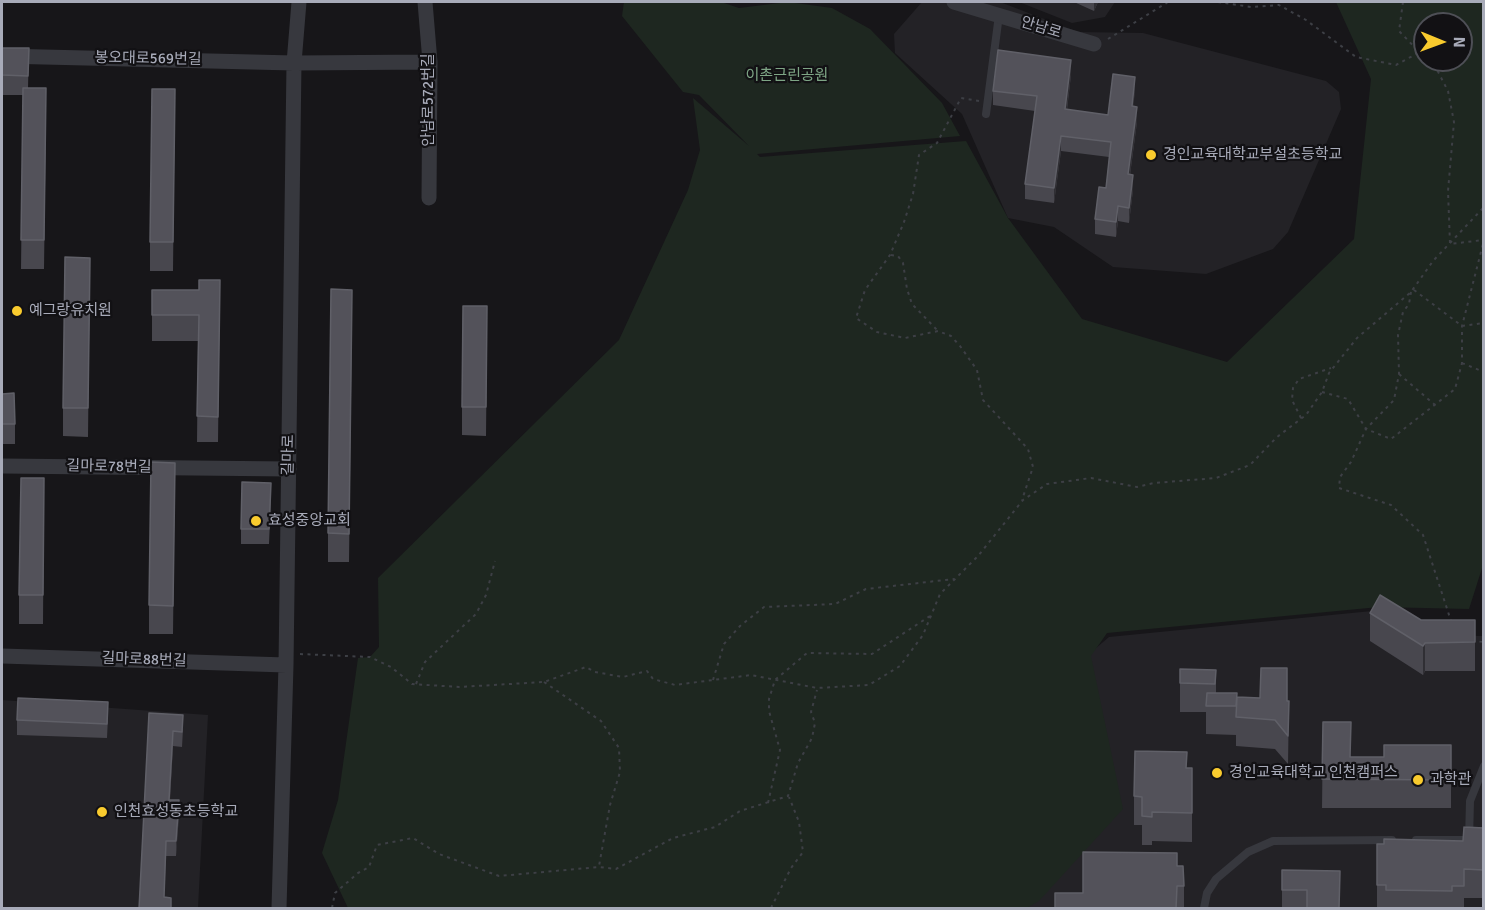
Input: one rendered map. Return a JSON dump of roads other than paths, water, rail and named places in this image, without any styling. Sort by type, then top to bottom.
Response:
[{"type":"street","name":"길마로","points":[[279,909],[286,659],[294,63],[299,2]]},
{"type":"street","name":"안남로572번길","points":[[425,2],[430,62],[429,198]]},
{"type":"street","name":"안남로","points":[[954,2],[1094,44]]},
{"type":"street","name":"봉오대로569번길","points":[[2,56],[294,63],[430,62]]},
{"type":"street","name":"길마로78번길","points":[[2,466],[289,469]]},
{"type":"street","name":"길마로88번길","points":[[2,656],[286,659]]},
{"type":"lane","points":[[986,114],[999,15]]},
{"type":"lane","points":[[1412,840],[1469,840],[1470,801],[1484,766]]},
{"type":"lane","points":[[1204,909],[1207,893],[1216,879],[1248,852],[1273,841],[1400,840]]},
{"type":"place","name":"경인교육대학교부설초등학교","points":[[1151,155]]},
{"type":"place","name":"예그랑유치원","points":[[17,311]]},
{"type":"place","name":"효성중앙교회","points":[[256,521]]},
{"type":"place","name":"경인교육대학교 인천캠퍼스","points":[[1217,773]]},
{"type":"place","name":"과학관","points":[[1418,780]]},
{"type":"place","name":"인천효성동초등학교","points":[[102,812]]},
{"type":"park label","name":"이촌근린공원","points":[[787,76]]}]
